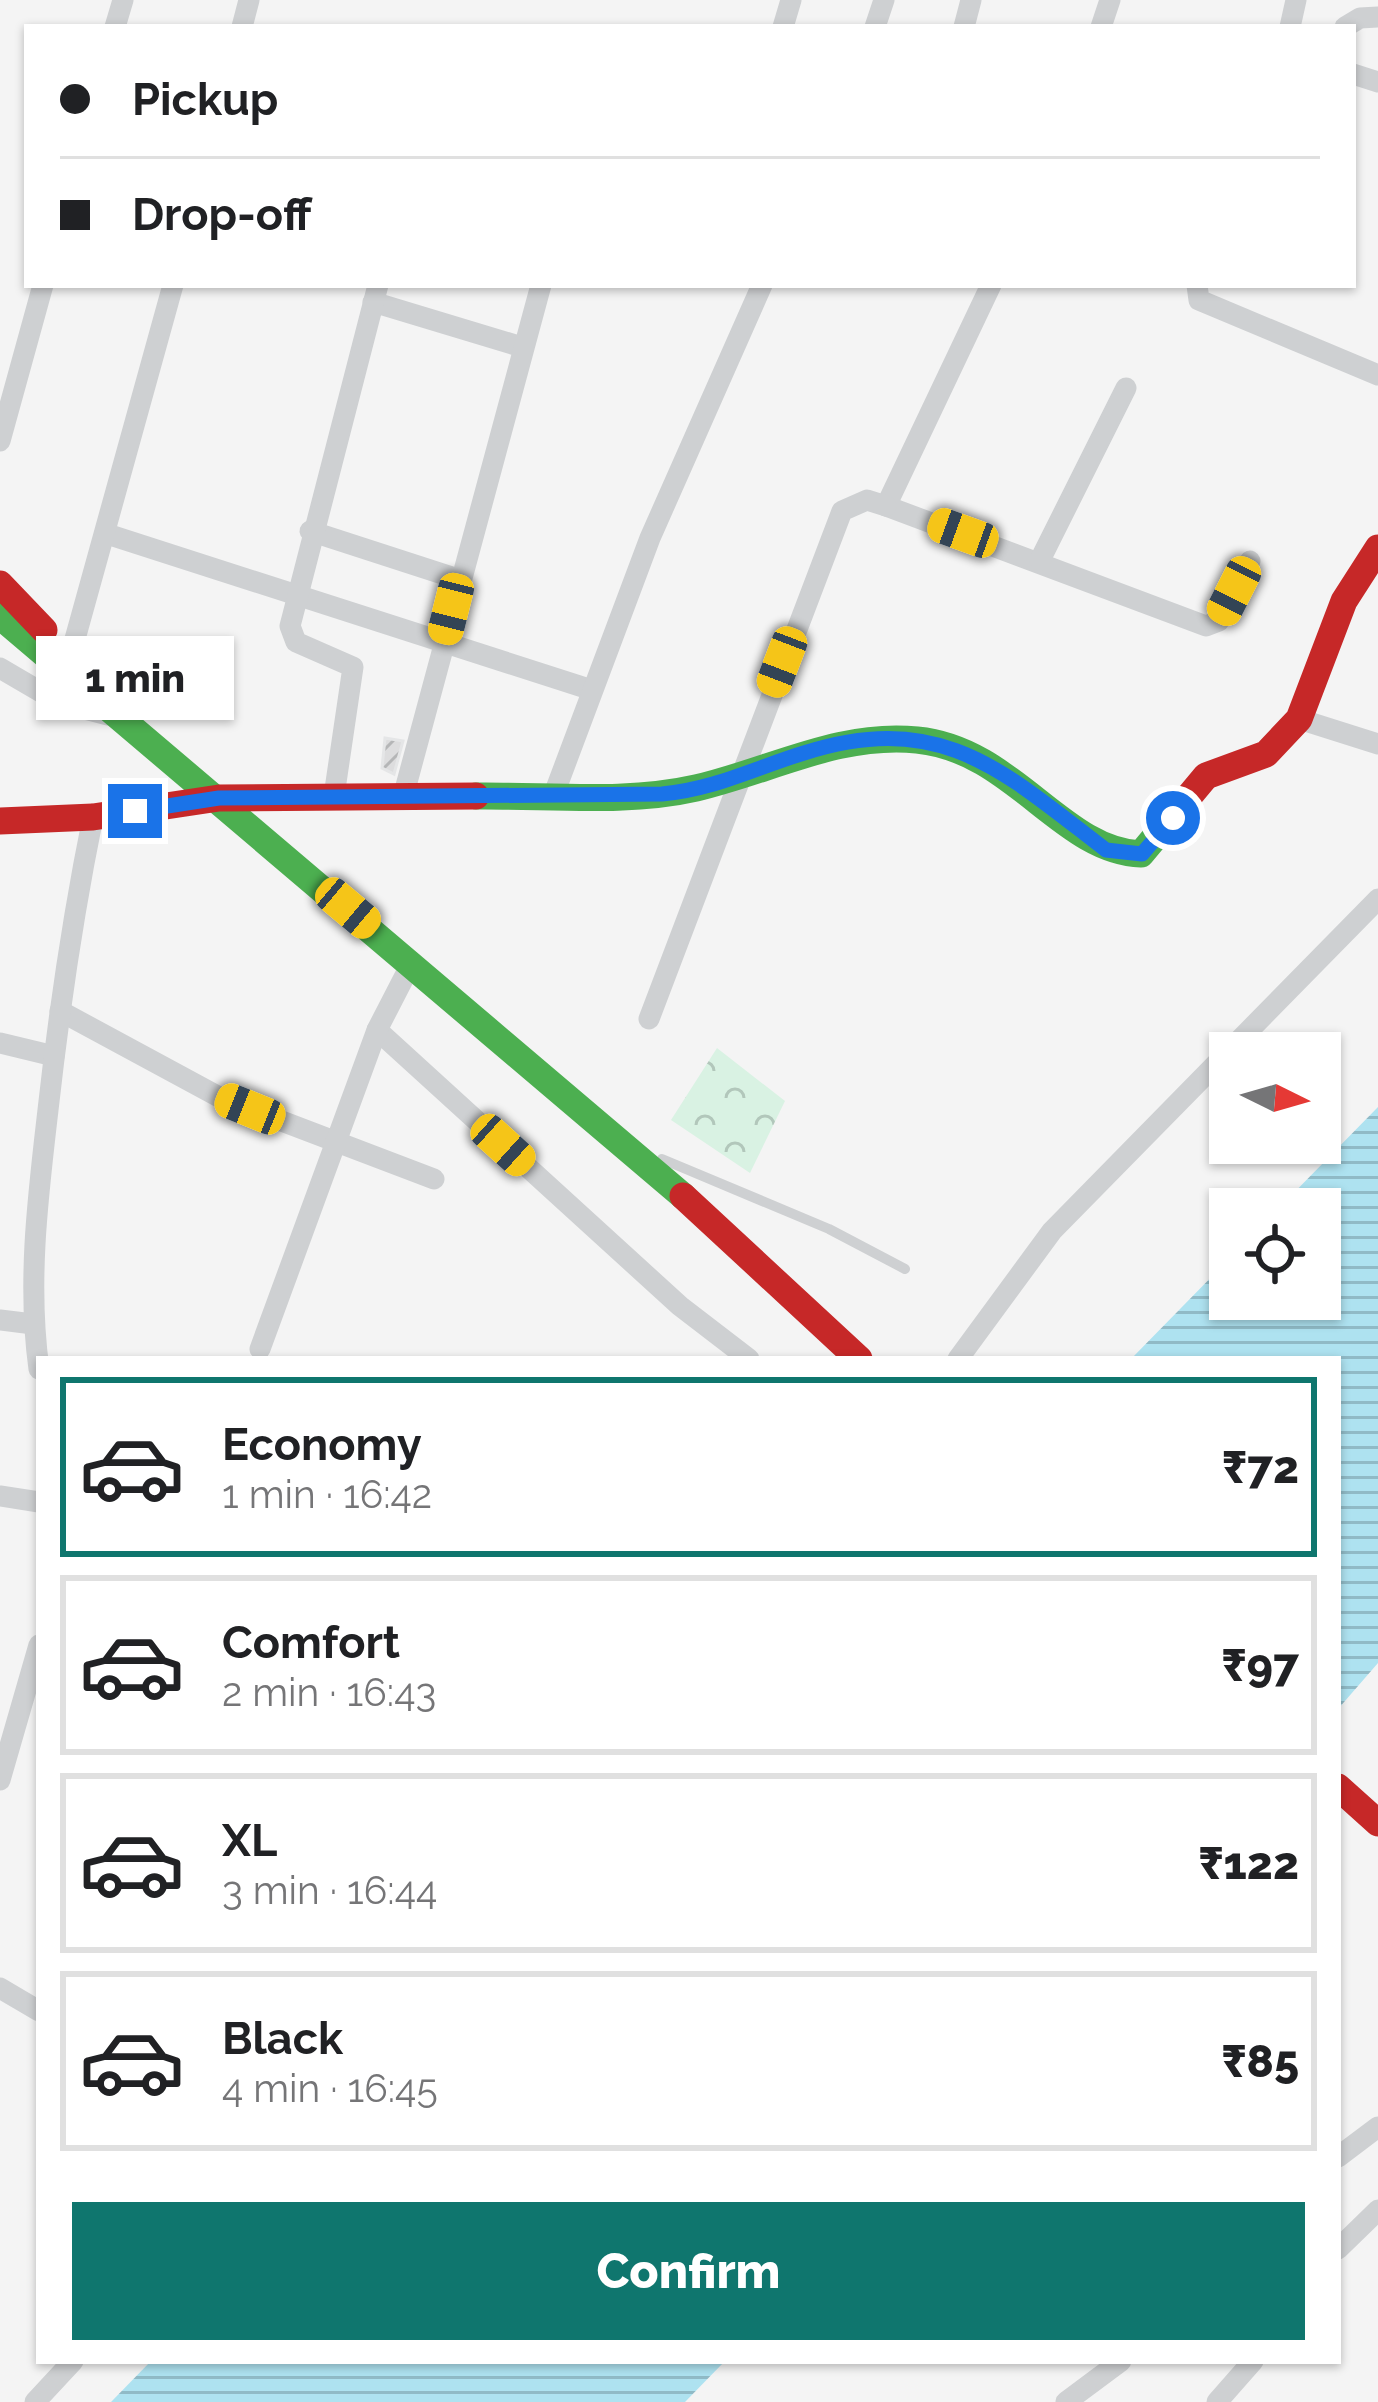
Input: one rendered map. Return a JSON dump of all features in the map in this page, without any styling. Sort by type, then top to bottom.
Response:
[{"type":"street","points":[[0,441],[43,288]]},
{"type":"street","points":[[70,657],[172,288]]},
{"type":"street","points":[[403,796],[540,288]]},
{"type":"street","points":[[554,794],[650,538],[761,288]]},
{"type":"street","points":[[886,506],[990,288]]},
{"type":"street","points":[[1197,288],[1199,300],[1378,375]]},
{"type":"street","points":[[334,796],[352,667],[291,634],[310,531],[376,294],[522,347]]},
{"type":"street","points":[[1040,560],[1126,388]]},
{"type":"street","points":[[649,1019],[842,512],[854,502],[886,506],[1212,627],[1250,561]]},
{"type":"street","points":[[310,531],[458,579]]},
{"type":"street","points":[[107,535],[297,591],[592,690]]},
{"type":"street","points":[[0,821],[93,817],[219,798],[662,794],[737,780],[805,753],[857,741],[916,739],[964,749],[1016,781],[1106,850],[1142,854],[1206,776],[1266,754],[1299,719],[1344,601],[1378,548]]},
{"type":"street","points":[[0,584],[154,743]]},
{"type":"street","points":[[0,616],[631,1147],[856,1356]]},
{"type":"street","points":[[0,668],[58,702],[124,718]]},
{"type":"street","points":[[1299,719],[1378,744]]},
{"type":"street","points":[[37,1356],[33,1324],[36,1210],[59,1012],[93,817]]},
{"type":"street","points":[[960,1356],[1052,1231],[1378,899]]},
{"type":"street","points":[[260,1349],[377,1030],[412,962]]},
{"type":"street","points":[[59,1012],[221,1098],[434,1179]]},
{"type":"street","points":[[377,1030],[680,1306],[745,1356]]},
{"type":"street","points":[[0,1043],[54,1056]]},
{"type":"street","points":[[0,1320],[33,1324]]},
{"type":"street","points":[[0,1496],[36,1502]]},
{"type":"street","points":[[0,1780],[36,1655]]},
{"type":"street","points":[[1341,1790],[1378,1823]]},
{"type":"street","points":[[0,1988],[36,2009]]},
{"type":"street","points":[[1341,2155],[1378,2127]]},
{"type":"street","points":[[1341,2246],[1378,2210]]},
{"type":"street","points":[[35,2402],[70,2364]]},
{"type":"street","points":[[1066,2402],[1117,2364]]},
{"type":"street","points":[[1217,2402],[1250,2364]]},
{"type":"lane","points":[[631,1147],[771,1203],[905,1269]]},
{"type":"green space","points":[[717,1048],[785,1101],[750,1173],[671,1120]]},
{"type":"water","points":[[1378,1107],[1378,1663],[1341,1706],[1341,1356],[1134,1356],[1209,1279],[1209,1320],[1341,1320],[1341,1188],[1299,1188],[1322,1164],[1341,1164],[1341,1145]]},
{"type":"water","points":[[148,2364],[722,2364],[685,2402],[111,2402]]},
{"type":"building","points":[[385,738],[403,741],[394,774],[382,768]]},
{"type":"traffic: fast","points":[[0,616],[683,1196]]},
{"type":"traffic: fast","points":[[476,796],[669,793],[832,747],[917,740],[951,747],[981,761],[1060,819],[1112,849],[1141,854],[1161,830]]},
{"type":"traffic: jam","points":[[1161,830],[1206,776],[1266,754],[1299,719],[1344,601],[1378,548]]},
{"type":"traffic: jam","points":[[0,584],[44,630]]},
{"type":"traffic: jam","points":[[0,821],[93,817],[219,798],[476,796]]},
{"type":"traffic: jam","points":[[683,1196],[856,1356]]},
{"type":"traffic: jam","points":[[1341,1790],[1378,1823]]},
{"type":"route","points":[[135,811],[219,798],[662,794],[705,790],[805,753],[857,741],[916,739],[964,749],[1016,781],[1106,850],[1124,856],[1142,854],[1173,818]]}]
